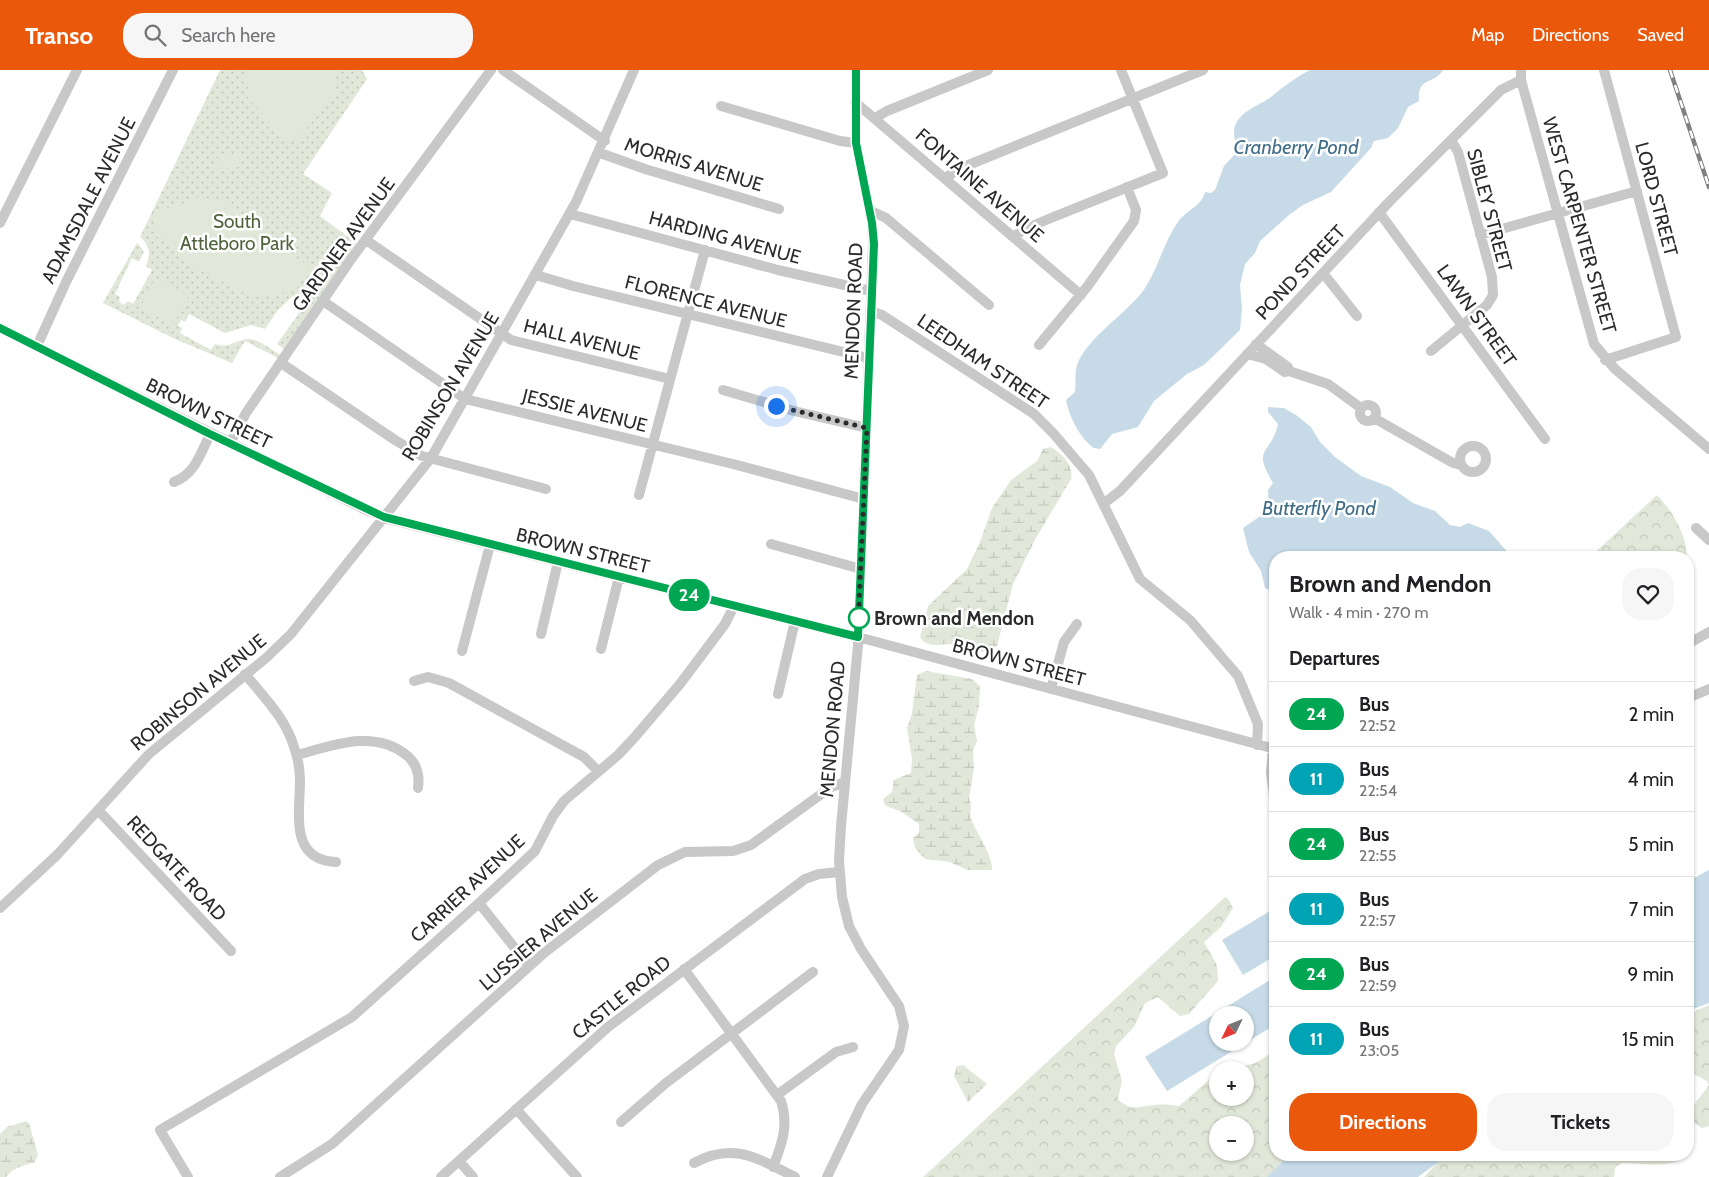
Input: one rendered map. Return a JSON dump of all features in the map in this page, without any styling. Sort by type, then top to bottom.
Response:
[{"type":"street","points":[[0,222],[77,70]]},
{"type":"street","name":"ADAMSDALE AVENUE","points":[[37,346],[66,282],[173,70]]},
{"type":"street","name":"GARDNER AVENUE","points":[[230,443],[246,413],[323,301],[491,70]]},
{"type":"street","points":[[504,70],[605,141]]},
{"type":"street","name":"ROBINSON AVENUE","points":[[0,908],[57,855],[149,754],[275,650],[300,624],[431,458],[570,214],[600,153],[634,70]]},
{"type":"street","name":"MENDON ROAD","points":[[828,1177],[865,1100],[899,1050],[904,1026],[899,1006],[861,949],[849,926],[842,897],[840,872],[840,826],[858,637],[873,236],[856,143],[856,70]]},
{"type":"street","points":[[875,118],[887,111],[988,70]]},
{"type":"street","points":[[1013,237],[1036,224],[1163,173],[1121,70]]},
{"type":"street","points":[[945,178],[961,168],[1203,70]]},
{"type":"street","name":"LORD STREET","points":[[1604,70],[1676,338],[1605,360]]},
{"type":"street","name":"POND STREET","points":[[1103,504],[1120,490],[1379,212],[1502,90],[1521,75]]},
{"type":"street","name":"WEST CARPENTER STREET","points":[[1521,75],[1592,338],[1605,360],[1709,449]]},
{"type":"street","name":"FONTAINE AVENUE","points":[[855,102],[1081,295]]},
{"type":"street","points":[[721,106],[840,141],[856,143]]},
{"type":"street","name":"SIBLEY STREET","points":[[1431,351],[1487,305],[1493,295],[1493,283],[1458,152],[1451,140]]},
{"type":"street","name":"MORRIS AVENUE","points":[[600,153],[645,169],[779,209]]},
{"type":"street","points":[[1039,345],[1081,295],[1135,218],[1135,207],[1128,187]]},
{"type":"street","points":[[1480,236],[1637,191]]},
{"type":"street","points":[[869,210],[886,218],[989,306]]},
{"type":"street","name":"LAWN STREET","points":[[1379,212],[1545,439]]},
{"type":"street","name":"HARDING AVENUE","points":[[570,214],[778,270],[871,291]]},
{"type":"street","name":"HALL AVENUE","points":[[366,240],[511,340],[670,379]]},
{"type":"street","points":[[638,495],[653,446],[686,314],[705,250]]},
{"type":"street","points":[[1323,273],[1358,316]]},
{"type":"street","name":"FLORENCE AVENUE","points":[[536,275],[868,358]]},
{"type":"street","name":"JESSIE AVENUE","points":[[323,301],[465,399],[653,446],[734,464],[864,499]]},
{"type":"street","name":"LEEDHAM STREET","points":[[870,311],[882,315],[1034,414],[1085,469],[1140,579],[1190,620],[1238,676],[1256,717],[1257,744]]},
{"type":"street","name":"BROWN STREET","points":[[0,328],[210,434],[384,517],[858,637],[1269,748]]},
{"type":"street","points":[[1256,344],[1288,367],[1289,371]]},
{"type":"street","points":[[1248,354],[1266,359],[1285,372],[1289,371],[1328,384],[1361,408],[1360,416],[1362,420],[1370,421],[1374,418],[1453,463],[1461,465]]},
{"type":"street","points":[[281,363],[395,440],[431,458],[546,489]]},
{"type":"street","points":[[723,390],[867,428]]},
{"type":"street","points":[[174,482],[192,470],[210,434]]},
{"type":"street","points":[[1696,528],[1709,540]]},
{"type":"street","points":[[771,544],[861,569]]},
{"type":"street","points":[[462,651],[490,545]]},
{"type":"street","points":[[541,634],[558,562]]},
{"type":"street","points":[[601,649],[619,577]]},
{"type":"street","name":"CARRIER AVENUE","points":[[188,1177],[160,1130],[346,1022],[479,903],[535,851],[558,807],[570,794],[626,747],[680,684],[725,624],[734,606]]},
{"type":"street","points":[[778,694],[795,621]]},
{"type":"street","points":[[1051,689],[1064,642],[1077,624]]},
{"type":"street","points":[[1694,641],[1709,632]]},
{"type":"street","points":[[245,674],[283,723],[297,755],[300,780],[297,817],[301,835],[314,856],[325,861],[336,862]]},
{"type":"street","points":[[414,681],[428,677],[449,683],[584,757],[598,771]]},
{"type":"street","points":[[1694,696],[1709,690]]},
{"type":"street","points":[[297,755],[352,742],[371,741],[385,744],[399,750],[411,760],[418,776],[418,788]]},
{"type":"street","name":"LUSSIER AVENUE","points":[[280,1177],[332,1144],[558,941],[668,859],[685,852],[733,851],[751,845],[832,787],[845,782]]},
{"type":"street","name":"REDGATE ROAD","points":[[98,810],[231,951]]},
{"type":"street","name":"CASTLE ROAD","points":[[441,1177],[608,1027],[805,879],[819,874],[840,872]]},
{"type":"street","points":[[479,903],[529,966]]},
{"type":"street","points":[[684,969],[777,1095],[783,1109],[785,1132],[773,1166]]},
{"type":"street","points":[[621,1122],[666,1082],[813,972]]},
{"type":"street","points":[[777,1095],[836,1052],[853,1047]]},
{"type":"street","points":[[516,1109],[577,1177]]},
{"type":"street","points":[[694,1163],[711,1156],[736,1152],[773,1166],[795,1177]]},
{"type":"street","points":[[459,1161],[473,1177]]},
{"type":"green space","name":"South Attleboro Park","points":[[220,70],[362,70],[367,79],[303,174],[332,193],[320,216],[356,243],[288,348],[284,349],[277,344],[305,305],[293,296],[278,310],[265,329],[251,325],[225,333],[189,314],[185,322],[181,320],[178,326],[182,328],[180,333],[211,350],[215,344],[229,345],[241,340],[250,339],[282,356],[280,359],[245,341],[232,363],[175,339],[103,303],[137,243],[144,251],[139,262],[132,258],[115,294],[120,297],[119,302],[124,305],[128,301],[133,304],[152,270],[146,266],[149,250],[146,243],[140,237]]},
{"type":"green space","points":[[244,70],[335,70],[336,90],[298,140],[292,142],[270,129],[267,125],[269,121],[247,96],[248,84]]},
{"type":"green space","points":[[238,154],[239,167],[217,169],[216,158]]},
{"type":"green space","points":[[199,197],[223,201],[249,218],[290,255],[306,264],[309,269],[297,289],[265,297],[253,297],[199,270],[185,259],[167,238],[159,240],[153,224],[157,213],[167,207],[170,209]]},
{"type":"green space","points":[[155,278],[189,295],[173,325],[140,308]]},
{"type":"green space","points":[[1051,447],[1069,465],[1071,479],[1036,538],[1013,584],[997,646],[993,650],[984,652],[950,644],[933,645],[924,642],[920,637],[928,606],[967,569],[980,542],[992,508],[1011,480],[1037,461],[1043,449]]},
{"type":"green space","points":[[1657,495],[1678,523],[1686,551],[1596,551]]},
{"type":"green space","points":[[926,671],[972,679],[980,686],[979,707],[974,725],[977,741],[973,750],[974,768],[969,799],[971,819],[988,852],[992,870],[967,870],[950,862],[925,859],[915,848],[913,838],[919,833],[919,824],[900,811],[886,806],[883,801],[892,792],[894,780],[911,773],[912,759],[907,728],[912,713],[917,675]]},
{"type":"green space","points":[[1225,897],[1233,908],[1221,927],[1204,942],[1217,965],[1218,981],[1189,1014],[1180,1016],[1158,997],[1145,1003],[1134,1027],[1116,1046],[1114,1054],[1122,1081],[1118,1099],[1131,1107],[1179,1106],[1209,1080],[1209,1106],[1254,1106],[1254,1063],[1269,1055],[1269,1161],[1295,1161],[1278,1177],[923,1177]]},
{"type":"green space","points":[[1709,1005],[1709,1085],[1707,1081],[1694,1074],[1694,1011]]},
{"type":"green space","points":[[963,1065],[987,1084],[968,1102],[954,1076],[957,1066]]},
{"type":"green space","points":[[1709,1085],[1709,1126],[1702,1128],[1694,1123],[1694,1105]]},
{"type":"green space","points":[[26,1121],[29,1123],[38,1155],[34,1163],[18,1167],[6,1177],[0,1177],[0,1134],[7,1127]]},
{"type":"green space","points":[[1439,1161],[1679,1161],[1660,1164],[1622,1163],[1615,1167],[1614,1177],[1424,1177]]},
{"type":"water","name":"Cranberry Pond","points":[[1310,70],[1443,70],[1435,78],[1423,84],[1419,93],[1419,101],[1408,107],[1398,128],[1388,138],[1374,141],[1371,148],[1331,192],[1303,205],[1260,241],[1255,253],[1245,264],[1240,285],[1242,309],[1240,330],[1204,365],[1187,374],[1154,401],[1138,427],[1112,434],[1100,449],[1094,448],[1084,439],[1076,427],[1066,400],[1075,392],[1076,369],[1080,359],[1095,338],[1143,291],[1153,274],[1168,239],[1181,218],[1201,201],[1205,192],[1211,193],[1215,190],[1224,166],[1236,153],[1234,132],[1241,116]]},
{"type":"water","name":"Butterfly Pond","points":[[1268,407],[1284,408],[1311,427],[1320,442],[1335,457],[1361,476],[1390,487],[1413,503],[1435,511],[1450,525],[1460,527],[1468,523],[1489,531],[1507,551],[1269,551],[1269,590],[1265,588],[1261,571],[1249,552],[1243,528],[1269,510],[1268,490],[1273,483],[1263,457],[1278,424],[1268,412]]},
{"type":"water","points":[[1709,870],[1709,1003],[1694,1009],[1694,878]]},
{"type":"water","points":[[1269,912],[1269,960],[1243,975],[1222,940]]},
{"type":"water","points":[[1269,981],[1269,1029],[1254,1038],[1254,1006],[1228,1006]]},
{"type":"water","points":[[1209,1018],[1209,1051],[1232,1051],[1216,1061],[1209,1061],[1209,1065],[1167,1091],[1145,1057]]},
{"type":"water","points":[[1283,1161],[1440,1161],[1418,1177],[1267,1177]]},
{"type":"railway","points":[[1670,70],[1709,187]]},
{"type":"bus line","name":"24","points":[[0,328],[210,434],[384,517],[411,526],[858,637],[874,244],[872,223],[859,166],[854,126],[856,70]]},
{"type":"place","name":"Brown and Mendon","points":[[859,618]]},
{"type":"route","points":[[776,406],[867,428],[858,626],[859,618]]}]
